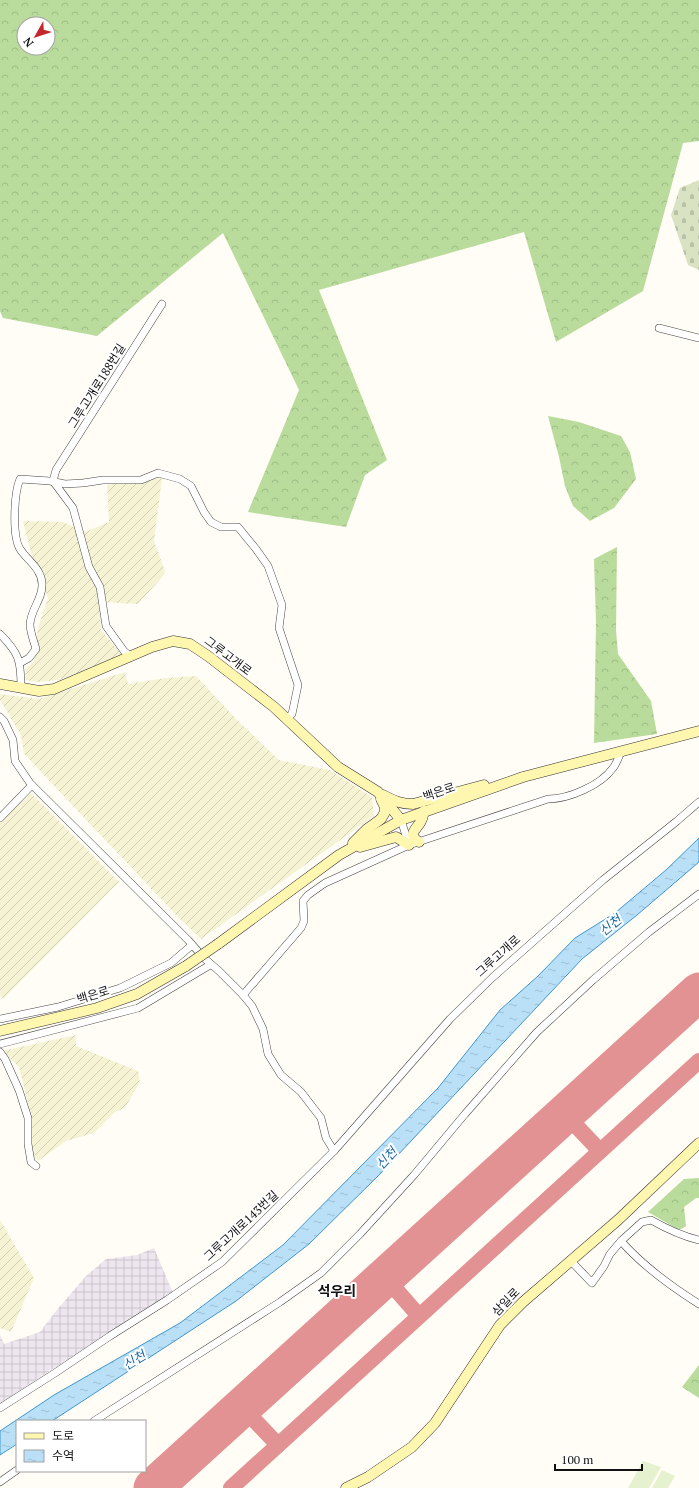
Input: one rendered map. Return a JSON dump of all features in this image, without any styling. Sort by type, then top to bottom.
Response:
[{"type":"main road","name":"그루고개로","points":[[0,684],[40,691],[54,688],[152,647],[173,641],[190,644],[274,707],[338,767],[378,792],[401,820]]},
{"type":"main road","name":"백은로","points":[[0,1032],[103,1006],[137,994],[186,966],[218,944],[345,851],[401,820],[523,777],[699,731]]},
{"type":"main road","points":[[378,792],[402,804],[413,804],[475,787],[523,777]]},
{"type":"main road","points":[[345,851],[385,812],[385,807],[378,792]]},
{"type":"main road","points":[[345,851],[391,838],[414,843],[416,840],[413,836],[414,830],[421,822],[424,811]]},
{"type":"main road","name":"삼일로","points":[[346,1488],[368,1477],[412,1446],[436,1423],[500,1325],[522,1302],[652,1188],[699,1143]]},
{"type":"street","name":"그루고개로188번길","points":[[53,481],[56,470],[162,304]]},
{"type":"street","points":[[659,328],[699,338]]},
{"type":"street","points":[[20,663],[29,658],[36,649],[30,625],[34,610],[41,595],[42,582],[35,565],[19,548],[16,539],[15,504],[17,487],[20,479],[53,481],[65,484],[103,480],[141,480],[158,473],[180,479],[191,486],[204,512],[211,522],[221,527],[238,527],[268,566],[274,578],[282,606],[279,628],[298,685],[292,714],[286,719]]},
{"type":"street","points":[[53,481],[73,508],[89,567],[100,587],[106,626],[124,651],[131,657]]},
{"type":"street","points":[[0,634],[10,644],[20,663],[21,687]]},
{"type":"street","points":[[0,717],[4,721],[13,740],[15,761],[32,785],[192,945],[210,965],[219,971],[243,995],[252,1006],[263,1029],[268,1054],[281,1075],[301,1092],[321,1118],[326,1138],[334,1151]]},
{"type":"street","points":[[243,995],[301,928],[304,921],[303,901],[308,895],[325,884],[414,843],[548,799],[556,799],[578,793],[601,779],[613,769],[621,751]]},
{"type":"street","points":[[0,818],[32,785]]},
{"type":"street","name":"그루고개로","points":[[334,1151],[450,1019],[493,977],[603,880],[699,802]]},
{"type":"street","points":[[401,820],[414,843]]},
{"type":"street","points":[[96,1420],[280,1302],[321,1273],[360,1234],[538,1032],[593,980],[650,932],[699,894]]},
{"type":"street","points":[[0,1019],[58,1007],[120,988],[171,963],[192,945]]},
{"type":"street","points":[[0,1044],[138,1008],[210,965]]},
{"type":"street","points":[[0,1052],[5,1058],[19,1090],[28,1118],[29,1150],[31,1162],[36,1166]]},
{"type":"street","name":"그루고개로143번길","points":[[0,1408],[167,1300],[222,1262],[334,1151]]},
{"type":"street","points":[[570,1260],[592,1283],[604,1266],[610,1254],[621,1241],[642,1222],[651,1220],[681,1236],[699,1240]]},
{"type":"street","points":[[621,1241],[629,1250],[680,1292],[699,1304]]},
{"type":"street","points":[[0,1482],[16,1471]]},
{"type":"shaded area","points":[[162,478],[154,541],[165,571],[164,575],[138,604],[99,602],[101,630],[123,656],[59,680],[38,682],[26,680],[25,669],[34,661],[38,628],[48,598],[31,553],[23,521],[63,522],[85,532],[109,522],[107,485]]},
{"type":"shaded area","points":[[125,672],[128,684],[166,678],[196,676],[237,720],[279,760],[330,770],[372,797],[374,816],[201,939],[179,918],[24,754],[21,735],[0,700],[0,694],[39,699]]},
{"type":"shaded area","points":[[31,793],[119,882],[3,999],[0,996],[0,822]]},
{"type":"shaded area","points":[[76,1035],[76,1046],[138,1071],[140,1082],[125,1108],[115,1112],[94,1133],[66,1141],[38,1161],[32,1152],[32,1119],[19,1067],[2,1051]]},
{"type":"shaded area","points":[[0,1220],[34,1278],[11,1332],[0,1328]]},
{"type":"shaded area","points":[[154,1248],[173,1293],[132,1317],[0,1403],[0,1335],[4,1344],[40,1332],[86,1276],[106,1259],[137,1255]]},
{"type":"green space","points":[[0,0],[699,0],[699,141],[683,143],[643,291],[556,342],[524,232],[319,290],[387,460],[365,475],[346,527],[248,512],[299,390],[223,233],[97,336],[3,318],[0,311]]},
{"type":"green space","points":[[699,180],[699,270],[688,265],[671,215],[680,188]]},
{"type":"green space","points":[[548,416],[579,422],[621,436],[630,452],[636,479],[614,508],[590,521],[573,506],[565,486]]},
{"type":"green space","points":[[617,547],[616,630],[618,654],[651,701],[657,734],[594,743],[596,622],[594,559]]},
{"type":"green space","points":[[699,1178],[699,1198],[696,1198],[684,1207],[686,1226],[679,1230],[648,1212],[684,1179]]},
{"type":"green space","points":[[699,1365],[699,1398],[682,1387]]},
{"type":"green space","points":[[643,1461],[661,1467],[649,1488],[628,1488]]},
{"type":"green space","points":[[662,1470],[675,1476],[668,1488],[652,1488]]},
{"type":"water","name":"신천","points":[[699,838],[699,862],[637,915],[582,959],[381,1173],[309,1244],[236,1301],[54,1420],[16,1420],[54,1395],[180,1323],[283,1245],[438,1088],[500,1010],[538,976],[575,938],[615,913],[666,870]]},
{"type":"water","points":[[16,1420],[16,1445],[0,1455],[0,1431]]},
{"type":"taxiway","points":[[231,1488],[699,1061]]},
{"type":"taxiway","points":[[565,1114],[600,1151]]},
{"type":"taxiway","points":[[385,1277],[419,1316]]},
{"type":"taxiway","points":[[242,1407],[278,1445]]},
{"type":"runway","points":[[153,1488],[699,992]]},
{"type":"district","name":"석우리","points":[[337,1291]]}]
